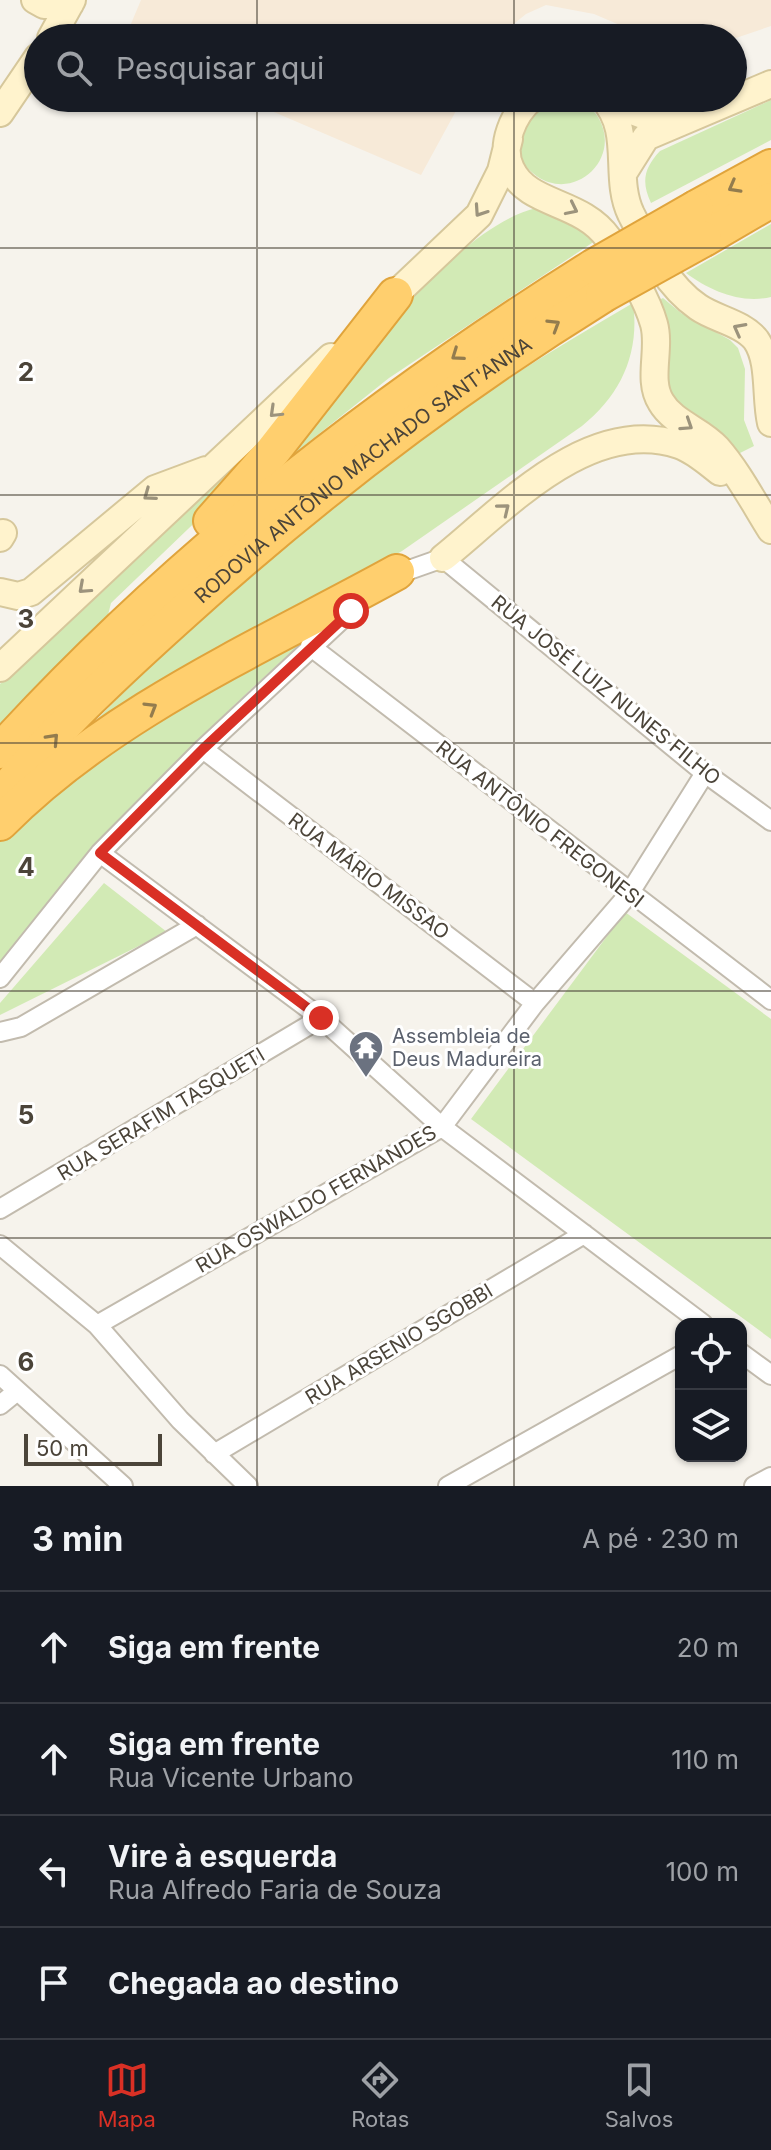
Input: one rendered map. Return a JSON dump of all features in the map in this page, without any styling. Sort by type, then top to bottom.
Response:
[{"type":"highway","name":"RODOVIA ANTÔNIO MACHADO SANT'ANNA","points":[[0,751],[48,698],[180,573],[293,477],[430,374],[700,223],[771,167]]},
{"type":"highway","name":"RODOVIA ANTÔNIO MACHADO SANT'ANNA","points":[[700,223],[771,200]]},
{"type":"highway","name":"RODOVIA ANTÔNIO MACHADO SANT'ANNA","points":[[0,797],[90,698],[304,506],[598,281]]},
{"type":"highway","points":[[48,698],[147,587],[242,488],[395,295]]},
{"type":"highway","points":[[0,823],[32,790],[99,740],[397,572]]},
{"type":"main road","points":[[35,0],[44,5],[71,2]]},
{"type":"main road","points":[[59,24],[71,2]]},
{"type":"main road","points":[[0,113],[24,78]]},
{"type":"main road","points":[[747,94],[771,84]]},
{"type":"main road","points":[[0,668],[220,464],[479,215],[501,171],[519,112]]},
{"type":"main road","points":[[610,112],[622,138],[629,211],[673,286],[696,305],[747,331],[758,342],[766,366],[771,423]]},
{"type":"main road","points":[[636,112],[643,115],[665,112]]},
{"type":"main road","points":[[624,172],[646,137],[706,112]]},
{"type":"main road","points":[[509,139],[507,155],[519,181],[542,198],[585,215],[607,237],[654,324],[655,391],[661,404],[717,448],[771,530]]},
{"type":"main road","points":[[443,558],[555,467],[597,446],[621,442],[678,444],[693,451],[750,497]]},
{"type":"main road","points":[[0,592],[18,596],[31,592],[155,489],[220,464]]},
{"type":"street","points":[[0,978],[100,853],[310,646],[397,572],[443,558]]},
{"type":"street","name":"RUA JOSÉ LUIZ NUNES FILHO","points":[[443,558],[705,773],[771,821]]},
{"type":"street","name":"RUA ANTÔNIO FREGONESI","points":[[310,646],[629,894],[771,1000]]},
{"type":"street","name":"RUA MÁRIO MISSAO","points":[[203,749],[535,1003]]},
{"type":"street","name":"RUA OSWALDO FERNANDES","points":[[97,1325],[442,1127],[535,1003],[629,894],[705,773]]},
{"type":"street","points":[[100,853],[321,1018],[442,1127],[695,1318]]},
{"type":"street","points":[[0,1032],[21,1027],[197,925]]},
{"type":"street","name":"RUA SERAFIM TASQUETI","points":[[0,1209],[321,1018]]},
{"type":"street","name":"RUA ARSENIO SGOBBI","points":[[214,1454],[584,1234]]},
{"type":"street","points":[[2,1253],[97,1325],[214,1454],[248,1486]]},
{"type":"street","points":[[747,1357],[771,1375]]},
{"type":"street","points":[[448,1486],[675,1358]]},
{"type":"street","points":[[0,1375],[123,1486]]},
{"type":"street","points":[[0,1405],[16,1392]]},
{"type":"street","points":[[754,1486],[771,1477]]},
{"type":"shaded area","points":[[141,0],[771,0],[771,26],[747,34],[747,24],[617,24],[594,14],[546,5],[514,24],[131,24]]},
{"type":"shaded area","points":[[274,112],[455,112],[421,175]]},
{"type":"green space","points":[[771,100],[771,140],[651,203],[646,176],[650,163],[660,151]]},
{"type":"green space","points":[[531,112],[594,112],[605,136],[603,153],[595,168],[582,179],[565,184],[548,182],[530,171],[515,150]]},
{"type":"green space","points":[[537,208],[601,237],[389,378],[295,453],[283,452],[366,350],[434,275],[470,244],[504,221]]},
{"type":"green space","points":[[771,224],[771,297],[748,299],[726,294],[686,273]]},
{"type":"green space","points":[[663,298],[681,313],[730,340],[738,348],[745,369],[744,420],[754,446],[736,455],[667,395],[653,303]]},
{"type":"green space","points":[[633,303],[633,339],[625,372],[607,401],[582,426],[402,551],[78,739],[239,584],[369,475],[494,388]]},
{"type":"green space","points":[[304,388],[213,505],[111,603],[108,615],[0,725],[0,684]]},
{"type":"green space","points":[[317,630],[190,748],[112,830],[0,962],[0,834],[99,751]]},
{"type":"green space","points":[[104,883],[167,932],[0,1015],[0,1003]]},
{"type":"green space","points":[[625,912],[771,1019],[771,1339],[747,1321],[747,1318],[742,1318],[471,1119]]},
{"type":"place","name":"Assembleia de Deus Madureira","points":[[366,1079]]},
{"type":"route","points":[[321,1018],[100,853],[203,749],[351,611]]}]
